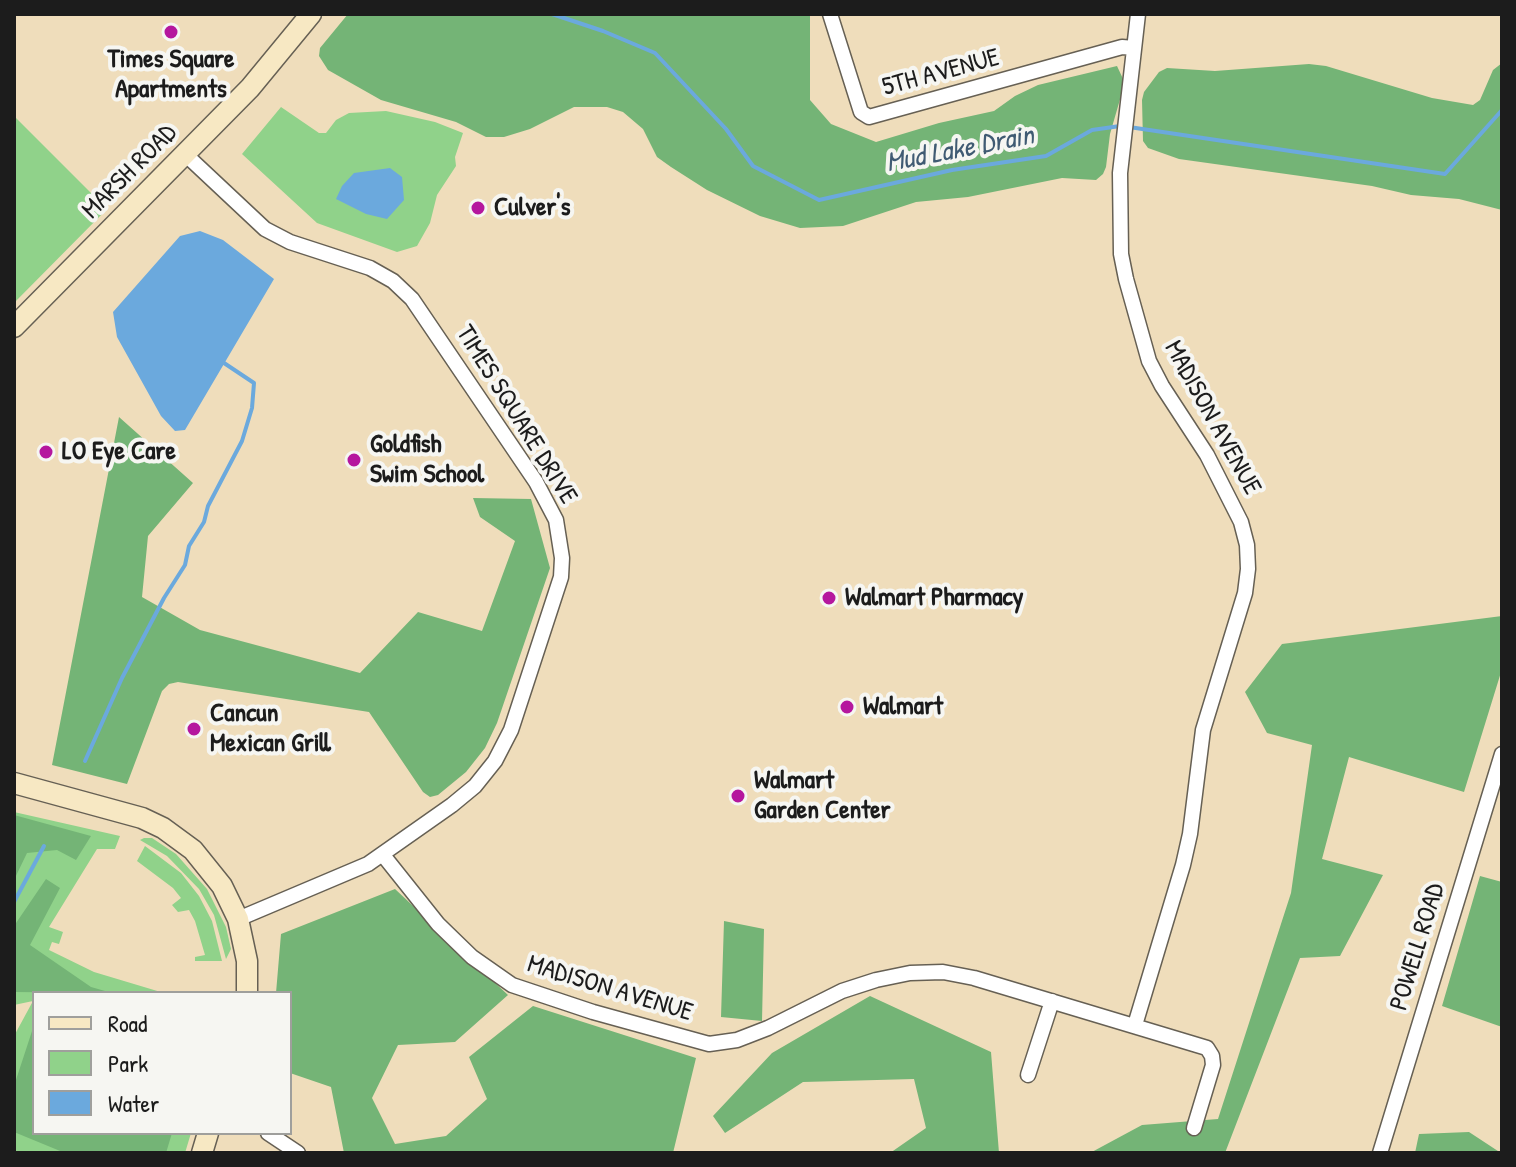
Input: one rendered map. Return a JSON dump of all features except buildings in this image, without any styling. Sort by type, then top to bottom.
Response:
[{"type":"main road","name":"MARSH ROAD","points":[[14,327],[250,88],[311,14]]},
{"type":"main road","points":[[14,783],[132,815],[163,828],[183,842],[204,861],[222,886],[238,919],[246,951],[247,991]]},
{"type":"street","name":"5TH AVENUE","points":[[830,14],[861,112],[869,117],[1122,47],[1134,48]]},
{"type":"street","name":"MADISON AVENUE","points":[[1135,1025],[1183,865],[1203,730],[1245,593],[1248,557],[1236,510],[1207,455],[1149,361],[1121,254],[1119,208],[1138,14]]},
{"type":"street","name":"TIMES SQUARE DRIVE","points":[[185,154],[255,221],[277,236],[370,268],[403,290],[536,482],[556,520],[561,542],[561,577],[504,746],[485,774],[464,796],[383,855],[353,872],[238,919]]},
{"type":"street","name":"POWELL ROAD","points":[[1380,1153],[1502,754]]},
{"type":"street","name":"MADISON AVENUE","points":[[383,855],[438,924],[472,957],[512,985],[648,1029],[709,1044],[737,1040],[842,991],[876,980],[910,973],[943,972],[974,978],[1202,1046],[1210,1052],[1213,1065],[1194,1128]]},
{"type":"street","points":[[1028,1075],[1052,1001]]},
{"type":"street","points":[[271,1135],[298,1153]]},
{"type":"green space","points":[[348,14],[810,14],[810,100],[831,124],[876,142],[994,111],[1038,85],[1117,66],[1124,81],[1110,134],[1106,167],[1096,180],[1062,178],[968,197],[916,202],[843,226],[800,228],[760,216],[707,190],[657,157],[643,129],[623,112],[607,107],[574,107],[530,129],[504,137],[486,137],[456,122],[381,100],[328,70],[319,56],[320,48]]},
{"type":"green space","points":[[1502,63],[1502,210],[1459,199],[1411,195],[1372,186],[1179,159],[1148,148],[1143,141],[1144,92],[1159,72],[1167,68],[1215,71],[1309,64],[1326,66],[1432,98],[1473,105],[1480,100],[1493,70]]},
{"type":"green space","points":[[281,107],[319,133],[326,133],[336,120],[349,113],[386,111],[435,122],[463,133],[455,157],[456,166],[437,195],[430,223],[417,246],[397,252],[317,223],[242,154]]},
{"type":"green space","points":[[14,116],[107,209],[14,303]]},
{"type":"green space","points":[[119,417],[193,483],[148,536],[142,597],[200,630],[360,673],[418,612],[482,631],[515,541],[480,517],[473,498],[531,499],[550,568],[497,723],[485,748],[466,772],[438,795],[430,797],[423,792],[369,712],[178,682],[169,684],[162,691],[127,784],[52,765]]},
{"type":"green space","points":[[1502,616],[1502,669],[1464,792],[1349,757],[1322,859],[1383,875],[1340,956],[1300,958],[1225,1153],[1090,1153],[1142,1125],[1218,1119],[1291,893],[1312,745],[1267,733],[1245,692],[1282,644]]},
{"type":"green space","points":[[14,812],[120,836],[115,849],[97,849],[49,927],[63,932],[59,944],[52,942],[49,950],[94,972],[157,991],[32,991],[32,1001],[14,1005]]},
{"type":"green space","points":[[14,815],[91,836],[76,860],[57,850],[27,853],[14,880]]},
{"type":"green space","points":[[152,838],[176,854],[207,889],[226,927],[231,949],[226,959],[214,915],[199,889],[167,856],[140,840]]},
{"type":"green space","points":[[145,846],[181,873],[199,896],[212,921],[222,961],[195,961],[195,957],[205,955],[195,921],[189,910],[178,912],[172,905],[181,898],[173,888],[137,861]]},
{"type":"green space","points":[[1480,876],[1502,882],[1502,1027],[1442,1006]]},
{"type":"green space","points":[[46,879],[60,888],[30,945],[91,987],[105,991],[14,992],[14,926]]},
{"type":"green space","points":[[395,889],[508,995],[455,1042],[398,1045],[372,1098],[395,1144],[446,1136],[487,1099],[469,1057],[533,1006],[696,1058],[673,1153],[344,1153],[331,1087],[292,1074],[292,991],[276,991],[281,934]]},
{"type":"green space","points":[[724,921],[764,929],[762,1021],[721,1017]]},
{"type":"green space","points":[[870,996],[991,1052],[999,1153],[890,1153],[926,1128],[914,1079],[803,1082],[725,1133],[713,1116],[772,1053]]},
{"type":"green space","points":[[32,1003],[32,1135],[190,1135],[185,1153],[14,1153],[14,1036]]},
{"type":"green space","points":[[32,1031],[32,1135],[171,1135],[166,1153],[65,1153],[14,1132],[14,1086]]},
{"type":"green space","points":[[1469,1132],[1501,1153],[1415,1153],[1419,1134]]},
{"type":"water","points":[[390,168],[402,177],[404,200],[387,219],[366,214],[336,199],[342,186],[354,173]]},
{"type":"water","points":[[200,231],[223,240],[274,279],[185,430],[175,431],[161,416],[117,337],[113,312],[180,236]]},
{"type":"waterway","name":"Mud Lake Drain","points":[[552,14],[655,53],[726,129],[753,166],[819,200],[952,170],[1046,156],[1092,130],[1120,126]]},
{"type":"waterway","name":"Mud Lake Drain","points":[[1129,127],[1445,174],[1502,110]]},
{"type":"waterway","points":[[85,761],[122,678],[185,565],[189,546],[204,522],[208,506],[242,441],[252,408],[254,383],[224,363]]},
{"type":"waterway","points":[[14,902],[44,846]]},
{"type":"place","name":"Times Square Apartments","points":[[171,32]]},
{"type":"place","name":"Culver's","points":[[478,208]]},
{"type":"place","name":"LO Eye Care","points":[[46,452]]},
{"type":"place","name":"Goldfish Swim School","points":[[354,460]]},
{"type":"place","name":"Walmart Pharmacy","points":[[829,598]]},
{"type":"place","name":"Walmart","points":[[847,707]]},
{"type":"place","name":"Cancun Mexican Grill","points":[[194,729]]},
{"type":"place","name":"Walmart Garden Center","points":[[738,796]]}]
